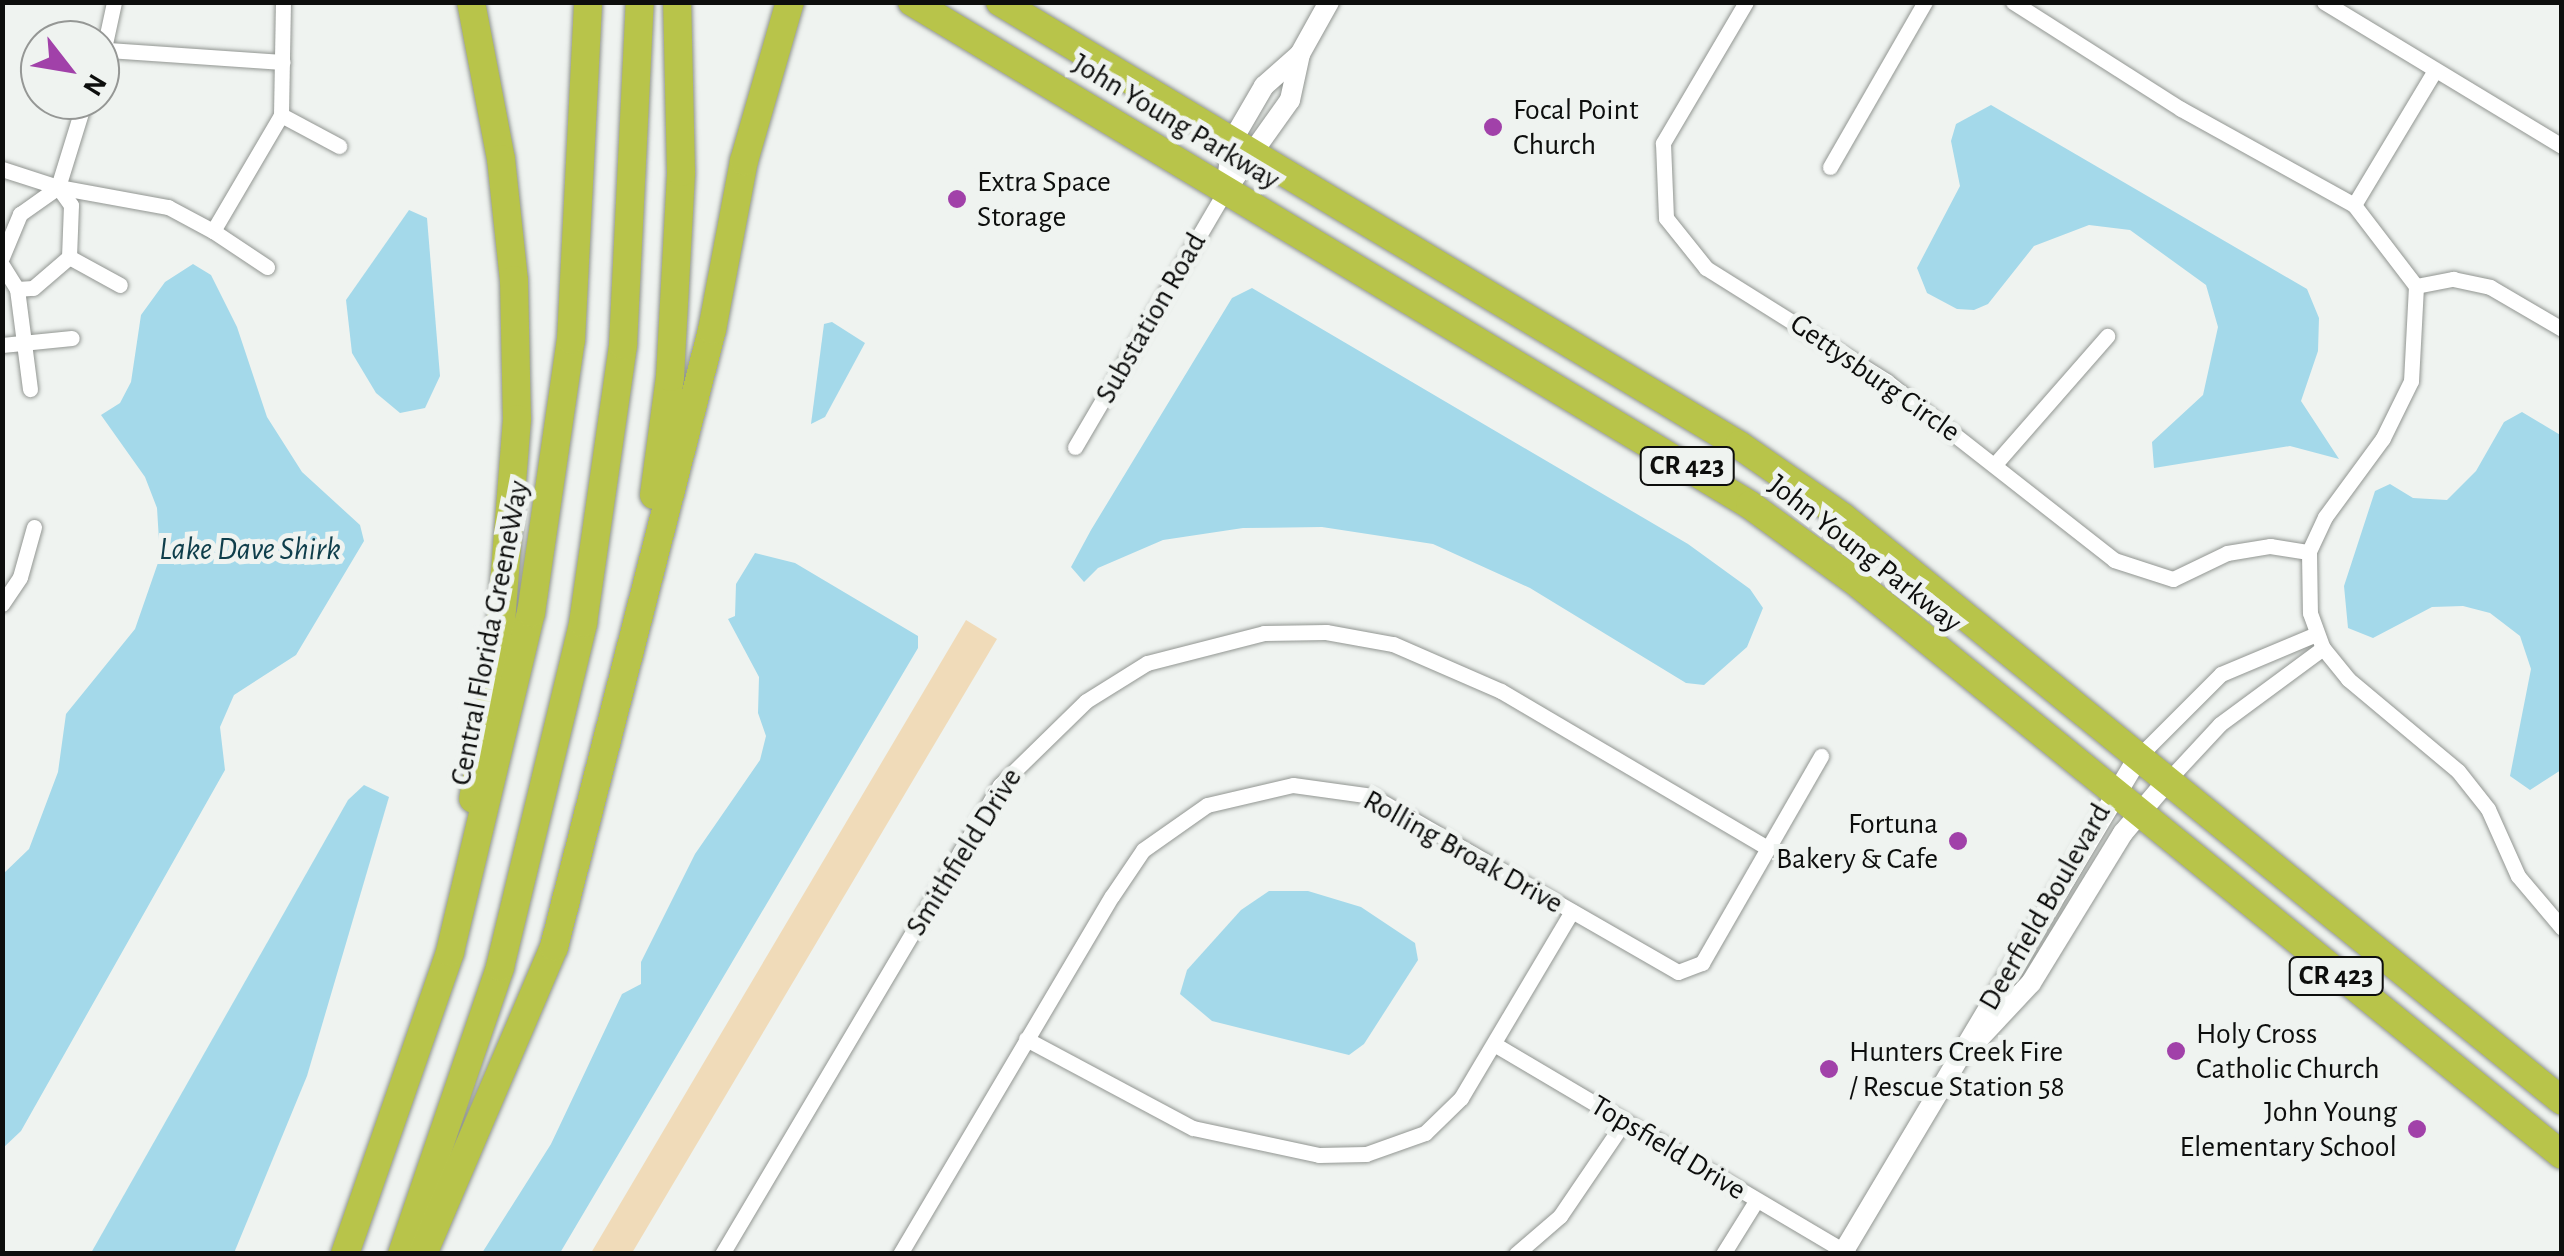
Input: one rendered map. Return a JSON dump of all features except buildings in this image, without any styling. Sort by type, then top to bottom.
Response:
[{"type":"highway","points":[[385,1150],[458,881],[498,662],[510,550],[517,419],[514,280],[501,159],[471,2]]},
{"type":"highway","name":"Central Florida GreeneWay","points":[[345,1254],[385,1150],[487,817],[540,563],[577,271],[588,2]]},
{"type":"highway","points":[[402,1254],[505,950],[576,657],[624,346],[640,2]]},
{"type":"highway","points":[[638,619],[670,378],[681,172],[678,2]]},
{"type":"highway","points":[[423,1254],[554,947],[712,330],[744,161],[790,2]]},
{"type":"highway","name":"John Young Parkway","points":[[912,2],[1750,504],[2562,1155]]},
{"type":"highway","name":"John Young Parkway","points":[[1000,2],[1740,445],[1843,516],[2562,1101]]},
{"type":"highway","points":[[1028,2],[1126,61],[1171,105]]},
{"type":"street","points":[[213,230],[280,114],[282,2]]},
{"type":"street","points":[[1226,190],[1256,156],[1290,100],[1300,54],[1329,2]]},
{"type":"street","name":"Gettysburg Circle","points":[[1746,2],[1663,143],[1666,218],[1706,268],[1871,371],[1996,463],[2114,560],[2173,579],[2227,553],[2270,546],[2309,552]]},
{"type":"street","points":[[1830,167],[1925,2]]},
{"type":"street","points":[[2013,2],[2180,109],[2354,205],[2416,286],[2411,381],[2383,438],[2325,517],[2309,552],[2306,588],[2320,641],[2348,680],[2458,771],[2488,809],[2518,876],[2562,928]]},
{"type":"street","points":[[2324,2],[2562,146]]},
{"type":"street","points":[[120,51],[283,62]]},
{"type":"street","points":[[1226,190],[1232,141],[1264,86],[1300,54]]},
{"type":"street","points":[[2354,205],[2435,70]]},
{"type":"street","points":[[280,114],[339,146]]},
{"type":"street","points":[[2,257],[20,214],[58,187],[79,120]]},
{"type":"street","points":[[2,169],[58,187],[168,208],[213,230],[267,268]]},
{"type":"street","points":[[17,289],[33,288],[68,257],[71,204],[58,187]]},
{"type":"street","name":"Substation Road","points":[[1075,447],[1226,190]]},
{"type":"street","points":[[68,257],[120,285]]},
{"type":"street","points":[[2,265],[17,289],[21,344],[30,389]]},
{"type":"street","points":[[2416,286],[2453,278],[2490,287],[2562,330]]},
{"type":"street","points":[[1996,463],[2107,336]]},
{"type":"street","points":[[2,345],[72,338]]},
{"type":"street","points":[[2,604],[20,576],[34,527]]},
{"type":"street","name":"Smithfield Drive","points":[[722,1254],[1000,785],[1086,701],[1147,663],[1264,633],[1326,632],[1393,644],[1501,691],[1768,848]]},
{"type":"street","points":[[2139,756],[2220,674],[2248,660],[2320,641]]},
{"type":"street","points":[[2168,780],[2266,686],[2320,641]]},
{"type":"street","points":[[2248,660],[2266,686]]},
{"type":"street","points":[[1768,848],[1821,756]]},
{"type":"street","name":"Deerfield Boulevard","points":[[1845,1252],[2112,793],[2139,756]]},
{"type":"street","name":"Deerfield Boulevard","points":[[1956,1061],[2031,984],[2138,813],[2168,780]]},
{"type":"street","name":"Rolling Broak Drive","points":[[900,1254],[1026,1039],[1144,850],[1207,805],[1256,789],[1293,785],[1372,796],[1678,972],[1702,962],[1768,848]]},
{"type":"street","points":[[1026,1039],[1167,1118],[1319,1154],[1366,1154],[1425,1133],[1461,1098],[1572,911]]},
{"type":"street","name":"Topsfield Drive","points":[[1494,1044],[1845,1252]]},
{"type":"street","points":[[1516,1254],[1560,1216],[1624,1122]]},
{"type":"street","points":[[1724,1254],[1756,1201]]},
{"type":"shaded area","points":[[966,620],[997,639],[632,1253],[591,1253]]},
{"type":"water","points":[[1991,105],[2307,289],[2319,318],[2318,351],[2301,401],[2339,459],[2290,446],[2154,468],[2152,442],[2203,395],[2218,327],[2206,285],[2130,230],[2089,225],[2034,246],[1988,304],[1974,310],[1957,309],[1927,293],[1917,268],[1960,186],[1951,141],[1956,124]]},
{"type":"water","points":[[409,210],[427,218],[440,376],[425,408],[400,413],[376,393],[352,353],[346,300]]},
{"type":"water","name":"Lake Dave Shirk","points":[[193,264],[211,275],[237,327],[267,417],[302,472],[360,525],[364,541],[296,655],[234,695],[220,727],[225,770],[21,1131],[3,1148],[3,874],[29,849],[58,772],[66,714],[135,629],[160,557],[157,508],[145,477],[101,415],[120,403],[131,382],[141,315],[165,282]]},
{"type":"water","points":[[1252,288],[1688,544],[1750,589],[1763,608],[1747,647],[1704,685],[1686,683],[1530,588],[1433,544],[1322,527],[1243,528],[1163,540],[1098,568],[1084,582],[1071,567],[1091,530],[1232,298]]},
{"type":"water","points":[[832,322],[865,343],[825,417],[811,424],[824,324]]},
{"type":"water","points":[[2522,412],[2562,436],[2561,770],[2530,790],[2510,776],[2531,669],[2520,636],[2490,613],[2463,606],[2432,607],[2373,638],[2348,628],[2344,586],[2375,491],[2390,484],[2413,498],[2447,500],[2476,471],[2504,422]]},
{"type":"water","points":[[755,553],[795,563],[918,636],[918,648],[560,1253],[482,1253],[551,1144],[622,994],[641,984],[641,962],[695,854],[760,760],[766,736],[758,713],[759,677],[728,619],[735,616],[736,584]]},
{"type":"water","points":[[364,785],[389,797],[307,1076],[234,1253],[91,1253],[348,800]]},
{"type":"water","points":[[1269,891],[1308,891],[1361,907],[1415,943],[1418,960],[1364,1044],[1349,1055],[1212,1021],[1180,994],[1187,970],[1241,910]]},
{"type":"place","name":"Focal Point Church","points":[[1493,127]]},
{"type":"place","name":"Extra Space Storage","points":[[957,199]]},
{"type":"place","name":"Fortuna Bakery & Cafe","points":[[1958,841]]},
{"type":"place","name":"Holy Cross Catholic Church","points":[[2176,1051]]},
{"type":"place","name":"Hunters Creek Fire / Rescue Station 58","points":[[1829,1069]]},
{"type":"place","name":"John Young Elementary School","points":[[2417,1129]]}]
